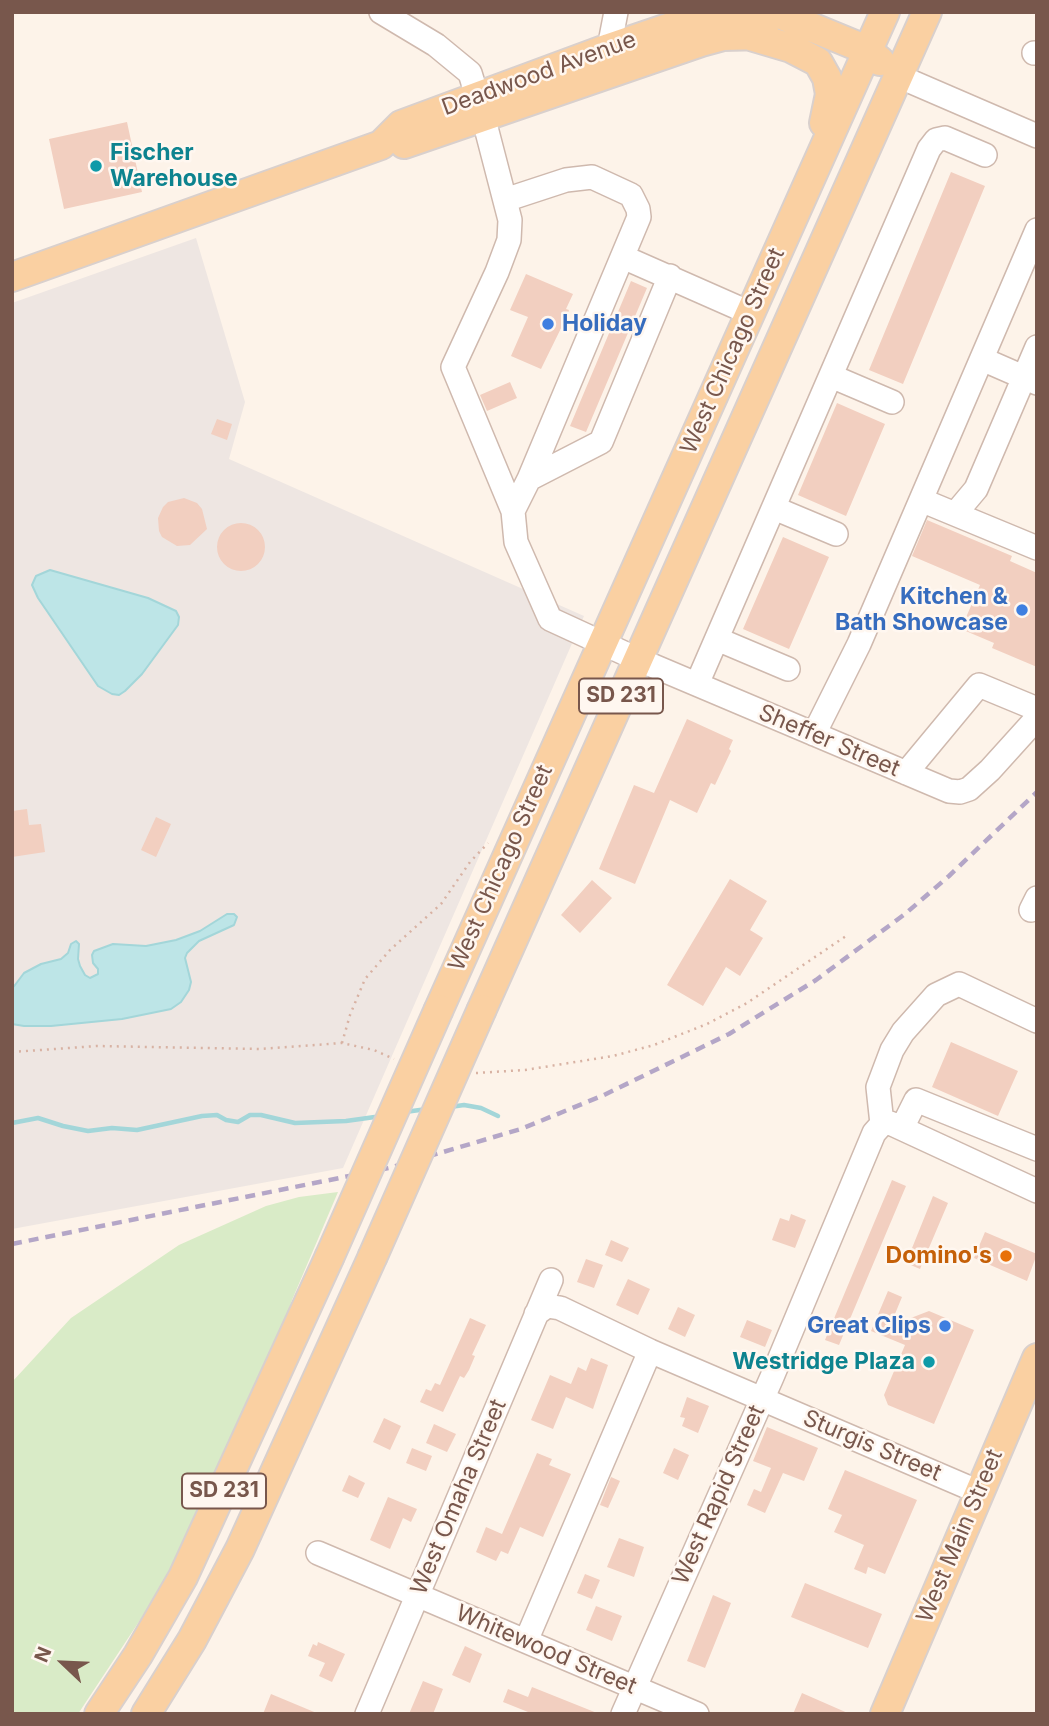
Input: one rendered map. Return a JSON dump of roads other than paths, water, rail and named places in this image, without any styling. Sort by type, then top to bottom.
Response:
[{"type":"main road","name":"West Chicago Street","points":[[99,1714],[138,1655],[183,1577],[329,1258],[601,644],[648,544],[745,311],[885,12]]},
{"type":"main road","points":[[898,76],[897,52],[912,12]]},
{"type":"main road","name":"SD 231","points":[[898,76],[926,12]]},
{"type":"main road","name":"Deadwood Avenue","points":[[12,277],[381,145],[397,146],[480,106],[614,58],[706,15],[756,20],[777,13],[898,76]]},
{"type":"main road","points":[[648,544],[678,452],[745,311],[827,116],[830,94],[827,78],[818,62],[791,48],[756,20]]},
{"type":"main road","name":"West Chicago Street","points":[[146,1714],[192,1640],[240,1549],[898,76]]},
{"type":"main road","points":[[637,659],[630,650],[626,635],[627,618],[658,548],[674,482]]},
{"type":"main road","name":"West Main Street","points":[[885,1714],[1037,1358]]},
{"type":"street","name":"Sheffer Street","points":[[381,12],[436,45],[470,73],[480,106],[510,220],[509,240],[453,367],[513,511],[516,542],[550,620],[949,791],[969,789],[1037,718]]},
{"type":"street","points":[[614,58],[616,12]]},
{"type":"street","name":"Deadwood Avenue","points":[[898,76],[1037,136]]},
{"type":"street","points":[[960,144],[975,110]]},
{"type":"street","points":[[697,684],[929,149],[936,140],[945,138],[985,155]]},
{"type":"street","points":[[505,200],[558,183],[592,177],[631,195],[636,201],[639,217],[529,479],[513,511]]},
{"type":"street","points":[[814,734],[859,644],[982,359],[1029,271],[1037,230]]},
{"type":"street","points":[[623,257],[745,311]]},
{"type":"street","points":[[529,479],[601,442],[670,276]]},
{"type":"street","points":[[955,514],[976,489],[1030,380],[1037,347]]},
{"type":"street","points":[[982,359],[1030,380]]},
{"type":"street","points":[[831,376],[892,402]]},
{"type":"street","points":[[921,500],[1037,548]]},
{"type":"street","points":[[774,508],[836,534]]},
{"type":"street","points":[[717,639],[788,669]]},
{"type":"street","points":[[906,773],[979,685],[1037,709]]},
{"type":"street","points":[[1037,1021],[959,984],[936,995],[903,1032],[892,1050],[878,1087],[892,1126],[1037,1191]]},
{"type":"street","name":"West Rapid Street","points":[[623,1714],[762,1399],[874,1133],[892,1126],[916,1100],[1015,1141]]},
{"type":"street","points":[[1002,1175],[1015,1141],[1037,1149]]},
{"type":"street","name":"West Omaha Street","points":[[367,1714],[551,1280]]},
{"type":"street","name":"Sturgis Street","points":[[536,1314],[547,1306],[560,1308],[650,1351],[979,1492]]},
{"type":"street","points":[[526,1642],[650,1351]]},
{"type":"street","name":"Whitewood Street","points":[[318,1553],[697,1714]]},
{"type":"water","points":[[50,570],[148,598],[176,611],[179,617],[178,625],[142,674],[119,695],[98,686],[38,598],[32,585],[36,576]]},
{"type":"water","points":[[227,914],[237,917],[234,925],[199,941],[187,953],[185,958],[191,982],[189,990],[181,1002],[171,1009],[122,1019],[51,1026],[12,1024],[12,988],[24,973],[41,964],[61,959],[76,941],[79,944],[80,966],[90,978],[98,974],[93,963],[94,951],[113,944],[146,946],[176,940],[200,931]]},
{"type":"waterway","points":[[450,1107],[464,1105],[481,1108],[498,1116]]},
{"type":"waterway","points":[[405,1112],[427,1109]]},
{"type":"waterway","points":[[12,1123],[38,1118],[88,1131],[112,1128],[137,1130],[217,1115],[238,1122],[250,1115],[261,1115],[295,1123],[382,1116]]},
{"type":"railway","points":[[12,1244],[389,1168],[521,1129],[604,1095],[729,1034],[816,980],[905,914],[1037,792]]},
{"type":"place","name":"Fischer Warehouse","points":[[96,166]]},
{"type":"place","name":"Holiday","points":[[548,324]]},
{"type":"place","name":"Kitchen & Bath Showcase","points":[[1022,610]]},
{"type":"place","name":"Domino's","points":[[1006,1256]]},
{"type":"place","name":"Great Clips","points":[[945,1326]]},
{"type":"place","name":"Westridge Plaza","points":[[929,1362]]}]
